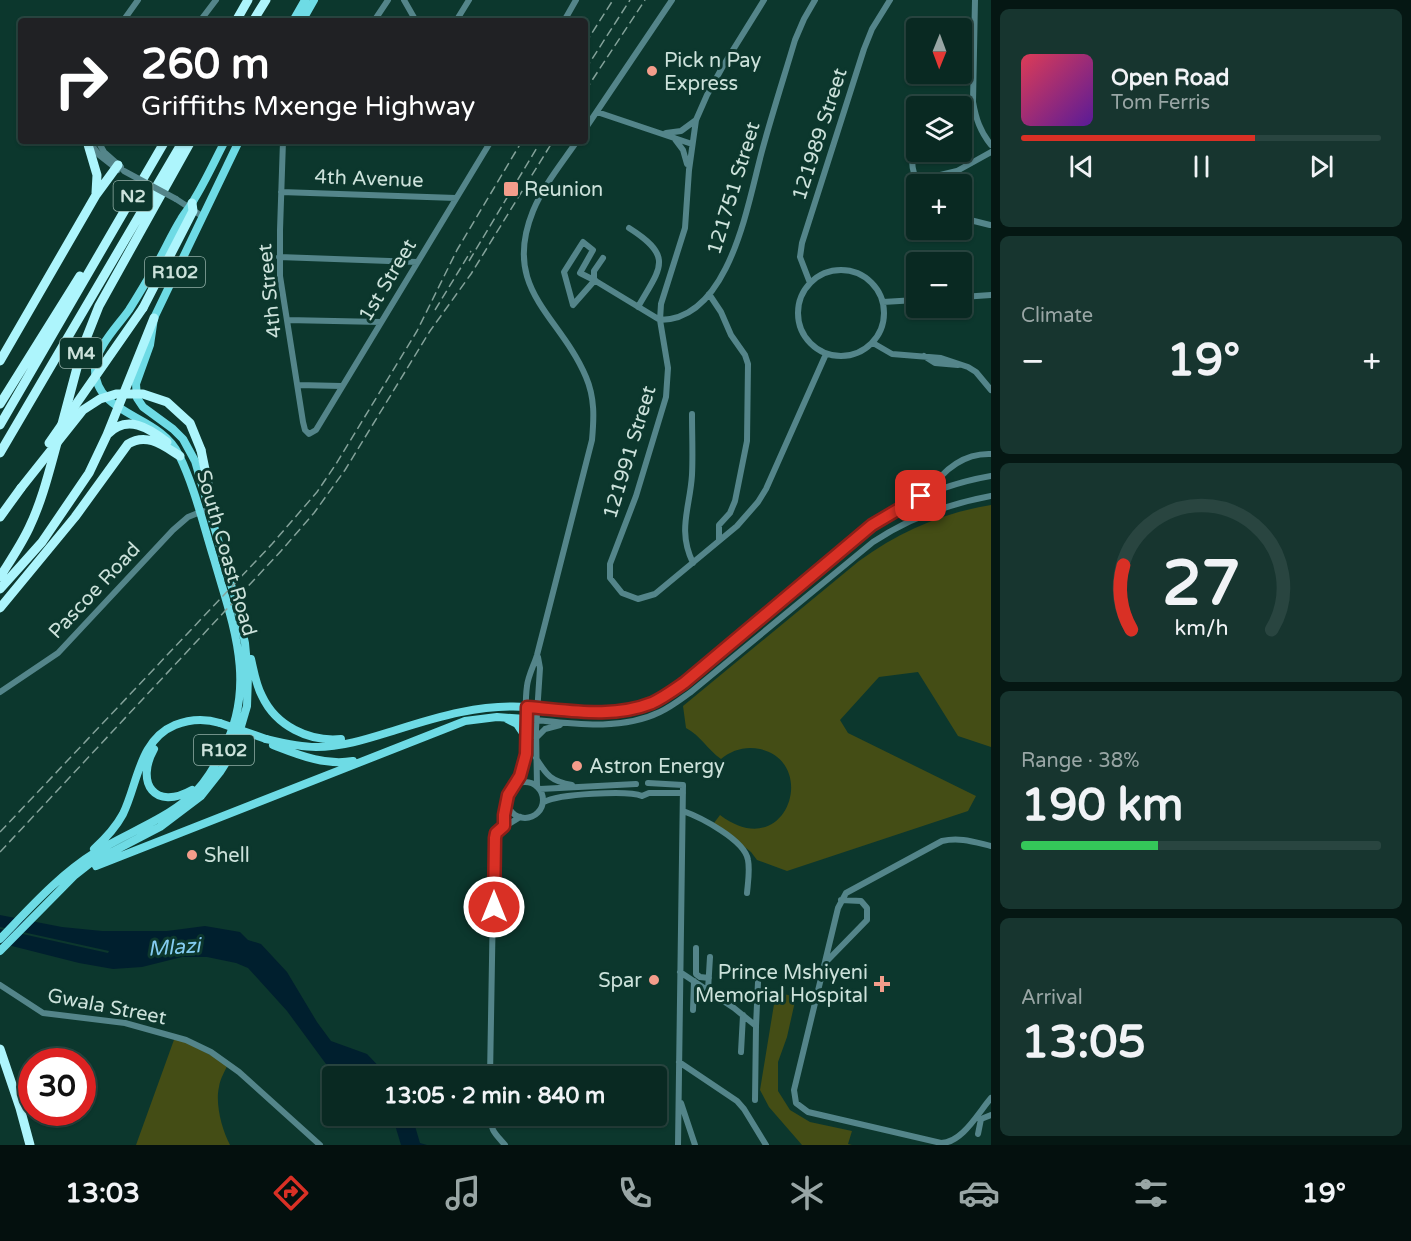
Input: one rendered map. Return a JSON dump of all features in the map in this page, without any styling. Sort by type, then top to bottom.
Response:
[{"type":"highway","points":[[238,18],[248,0]]},
{"type":"highway","points":[[255,18],[266,0]]},
{"type":"highway","points":[[89,144],[97,175],[96,195]]},
{"type":"highway","name":"N2","points":[[0,424],[163,144]]},
{"type":"highway","name":"N2","points":[[0,453],[181,144]]},
{"type":"highway","name":"M4","points":[[0,577],[29,528],[43,495],[79,358],[99,306],[189,144]]},
{"type":"highway","points":[[0,361],[96,195],[119,168]]},
{"type":"highway","points":[[21,488],[43,452],[143,308],[196,210]]},
{"type":"highway","points":[[0,404],[72,286],[100,252]]},
{"type":"highway","points":[[0,590],[42,542],[88,473],[107,435],[154,318]]},
{"type":"highway","points":[[0,370],[18,332]]},
{"type":"highway","points":[[0,517],[83,410],[100,399],[116,394],[143,393],[167,402],[190,423],[201,450],[209,489],[205,510]]},
{"type":"highway","points":[[107,435],[120,425],[134,424],[150,430],[178,452]]},
{"type":"highway","points":[[0,608],[75,517],[128,444],[140,439],[152,440],[178,452]]},
{"type":"highway","points":[[38,561],[80,496],[88,473]]},
{"type":"highway","points":[[0,1049],[30,1145]]},
{"type":"main road","points":[[295,18],[305,0]]},
{"type":"main road","points":[[304,18],[314,0]]},
{"type":"main road","name":"South Coast Road","points":[[0,951],[69,871],[97,851],[167,814],[194,794],[204,782],[226,745],[236,718],[241,669],[235,634],[190,450],[173,429],[143,407],[137,398],[136,384],[150,345],[154,318],[224,144]]},
{"type":"main road","name":"South Coast Road","points":[[0,939],[40,905],[51,900],[89,864],[160,827],[192,805],[212,784],[228,761],[243,722],[249,682],[245,643],[234,598],[205,510],[178,452],[161,431],[118,407],[105,397],[98,384],[95,370],[99,355],[237,144]]},
{"type":"main road","points":[[234,598],[259,690],[268,707],[278,718],[300,733],[325,740],[359,737],[398,729]]},
{"type":"main road","points":[[265,741],[299,746],[347,744],[483,707],[527,707]]},
{"type":"main road","points":[[51,900],[78,876],[105,861],[180,834],[465,721],[503,717],[526,719]]},
{"type":"main road","points":[[503,717],[517,724],[531,739]]},
{"type":"main road","points":[[69,871],[102,842],[122,817],[143,758],[159,734],[184,721],[209,720],[302,756],[327,762],[350,762],[374,757]]},
{"type":"main road","points":[[204,782],[181,796],[171,799],[161,797],[153,792],[146,778],[147,763],[158,741],[167,732],[188,723],[219,724]]},
{"type":"street","points":[[125,18],[138,0]]},
{"type":"street","points":[[202,18],[216,0]]},
{"type":"street","points":[[376,18],[388,0]]},
{"type":"street","points":[[404,0],[414,18]]},
{"type":"street","points":[[458,18],[469,0]]},
{"type":"street","points":[[566,18],[576,0]]},
{"type":"street","points":[[588,124],[672,0]]},
{"type":"street","name":"121991 Street","points":[[764,0],[723,66],[696,120],[689,170],[687,221],[662,297],[660,320],[668,368],[665,402],[639,488],[611,561],[610,575],[622,594],[635,599],[655,594],[750,513],[766,489],[826,354]]},
{"type":"street","name":"121751 Street","points":[[660,320],[687,314],[698,306],[709,294],[731,259],[795,40],[815,0]]},
{"type":"street","name":"121989 Street","points":[[810,283],[800,257],[802,243],[864,49],[872,29],[891,0]]},
{"type":"street","points":[[975,0],[973,102],[977,122],[991,145]]},
{"type":"street","points":[[597,111],[692,144]]},
{"type":"street","points":[[662,133],[681,131],[696,120]]},
{"type":"street","points":[[986,138],[991,132]]},
{"type":"street","points":[[673,137],[683,150],[689,170]]},
{"type":"street","points":[[90,144],[99,155],[119,168],[196,210]]},
{"type":"street","points":[[100,144],[119,168]]},
{"type":"street","name":"4th Street","points":[[283,144],[279,257],[281,287],[303,423],[309,434]]},
{"type":"street","name":"1st Street","points":[[309,434],[314,432],[488,144]]},
{"type":"street","points":[[490,1066],[494,844],[496,833],[504,826],[520,817],[535,815],[541,810],[544,802],[538,787],[536,758],[526,719],[527,683],[537,656],[588,462],[594,420],[592,398],[586,377],[531,288],[524,263],[524,248],[531,216],[537,202],[575,144]]},
{"type":"street","points":[[944,174],[957,171],[991,152]]},
{"type":"street","name":"4th Avenue","points":[[281,192],[456,198]]},
{"type":"street","points":[[972,220],[990,225]]},
{"type":"street","points":[[629,228],[650,243],[657,251],[660,260],[658,271],[638,307]]},
{"type":"street","points":[[603,258],[594,271],[594,280],[573,305],[564,271],[582,243],[593,249],[580,273],[594,280],[660,320]]},
{"type":"street","points":[[279,257],[417,262]]},
{"type":"street","points":[[833,271],[852,271],[864,276],[874,285],[883,302],[884,324],[873,343],[859,353],[842,357],[826,354],[807,340],[800,326],[799,303],[810,283],[820,275],[833,271]]},
{"type":"street","points":[[709,294],[733,338],[746,355],[748,364],[747,441],[735,501],[730,513],[718,528],[719,540]]},
{"type":"street","points":[[972,296],[991,295]]},
{"type":"street","points":[[883,302],[906,301]]},
{"type":"street","points":[[287,320],[381,322]]},
{"type":"street","points":[[873,343],[891,353],[924,356],[938,364],[962,365],[976,372],[991,390]]},
{"type":"street","points":[[298,386],[341,386]]},
{"type":"street","points":[[692,414],[692,475],[684,525],[689,554],[693,563]]},
{"type":"street","points":[[928,494],[939,478],[963,458],[991,454]]},
{"type":"street","points":[[527,707],[603,712],[620,711],[653,703],[684,683],[872,525],[891,512],[928,494],[968,480],[991,476]]},
{"type":"street","points":[[526,719],[618,723],[659,713],[691,692],[882,536],[929,512],[991,496]]},
{"type":"street","name":"Pascoe Road","points":[[0,692],[58,653],[183,520],[205,510]]},
{"type":"street","points":[[504,826],[504,815],[510,790],[523,769],[536,720],[540,668],[537,656]]},
{"type":"street","points":[[531,739],[554,725],[581,723]]},
{"type":"street","points":[[536,758],[545,772],[556,782],[581,786]]},
{"type":"street","points":[[513,786],[522,782],[538,787],[636,784],[642,781],[683,785],[678,1145]]},
{"type":"street","points":[[648,783],[649,793]]},
{"type":"street","points":[[636,784],[637,793]]},
{"type":"street","points":[[544,802],[554,797],[683,793]]},
{"type":"street","points":[[507,800],[511,811],[520,817]]},
{"type":"street","points":[[682,811],[710,823],[739,845],[748,859],[747,893]]},
{"type":"street","points":[[991,846],[964,839],[942,841],[846,893],[838,908],[794,1090],[794,1099],[808,1112],[946,1143],[958,1137],[991,1098]]},
{"type":"street","points":[[824,964],[867,920],[867,908],[861,901],[841,900]]},
{"type":"street","points":[[696,948],[696,974],[709,978]]},
{"type":"street","points":[[708,990],[710,957]]},
{"type":"street","points":[[680,972],[756,1026]]},
{"type":"street","points":[[693,1010],[694,981]]},
{"type":"street","points":[[755,1100],[758,982]]},
{"type":"street","name":"Gwala Street","points":[[0,985],[43,1013],[124,1023],[186,1040],[211,1052],[239,1072],[320,1145]]},
{"type":"street","points":[[741,1052],[743,1015]]},
{"type":"street","points":[[679,1062],[737,1101],[766,1145]]},
{"type":"street","points":[[679,1097],[695,1145]]},
{"type":"street","points":[[978,1134],[981,1119],[991,1115]]},
{"type":"street","points":[[490,1126],[505,1145]]},
{"type":"green space","points":[[991,505],[991,747],[958,736],[918,672],[879,677],[840,720],[848,733],[976,796],[968,811],[787,871],[757,860],[751,852],[714,823],[720,815],[743,827],[763,828],[777,820],[787,806],[791,789],[788,772],[778,758],[760,749],[739,750],[721,759],[686,728],[683,706],[874,551],[922,525],[955,513]]},
{"type":"green space","points":[[776,992],[796,997],[787,1037],[778,1062],[778,1091],[790,1110],[810,1122],[852,1131],[848,1144],[852,1145],[802,1145],[769,1107],[760,1090]]},
{"type":"green space","points":[[175,1037],[228,1064],[221,1078],[218,1101],[222,1125],[230,1145],[136,1145]]},
{"type":"water","name":"Mlazi","points":[[0,915],[62,927],[102,931],[167,931],[205,926],[240,932],[248,940],[261,944],[287,972],[331,1041],[367,1054],[378,1066],[329,1066],[326,1064],[287,1011],[248,968],[236,963],[207,957],[182,957],[142,967],[113,969],[0,943],[0,929],[108,953],[109,951],[0,927]]},
{"type":"water","points":[[395,1126],[415,1126],[420,1143],[427,1145],[401,1145]]},
{"type":"railway","points":[[588,39],[613,0]]},
{"type":"railway","points":[[588,65],[630,0]]},
{"type":"railway","points":[[588,86],[645,0]]},
{"type":"railway","points":[[0,832],[272,544],[317,492],[417,331],[457,250],[520,144]]},
{"type":"railway","points":[[469,261],[539,144]]},
{"type":"railway","points":[[0,852],[314,513],[345,470],[430,331],[471,274],[551,144]]},
{"type":"railway","points":[[435,310],[471,251]]},
{"type":"place","name":"Pick n Pay Express","points":[[652,71]]},
{"type":"place","name":"Reunion","points":[[511,189]]},
{"type":"place","name":"Astron Energy","points":[[577,766]]},
{"type":"place","name":"Shell","points":[[192,855]]},
{"type":"place","name":"Spar","points":[[654,980]]},
{"type":"place","name":"Prince Mshiyeni Memorial Hospital","points":[[882,984]]},
{"type":"route","points":[[494,907],[494,844],[496,833],[504,826],[508,795],[520,776],[525,761],[527,707],[603,712],[620,711],[653,703],[684,683],[855,538],[891,512],[921,496]]}]
